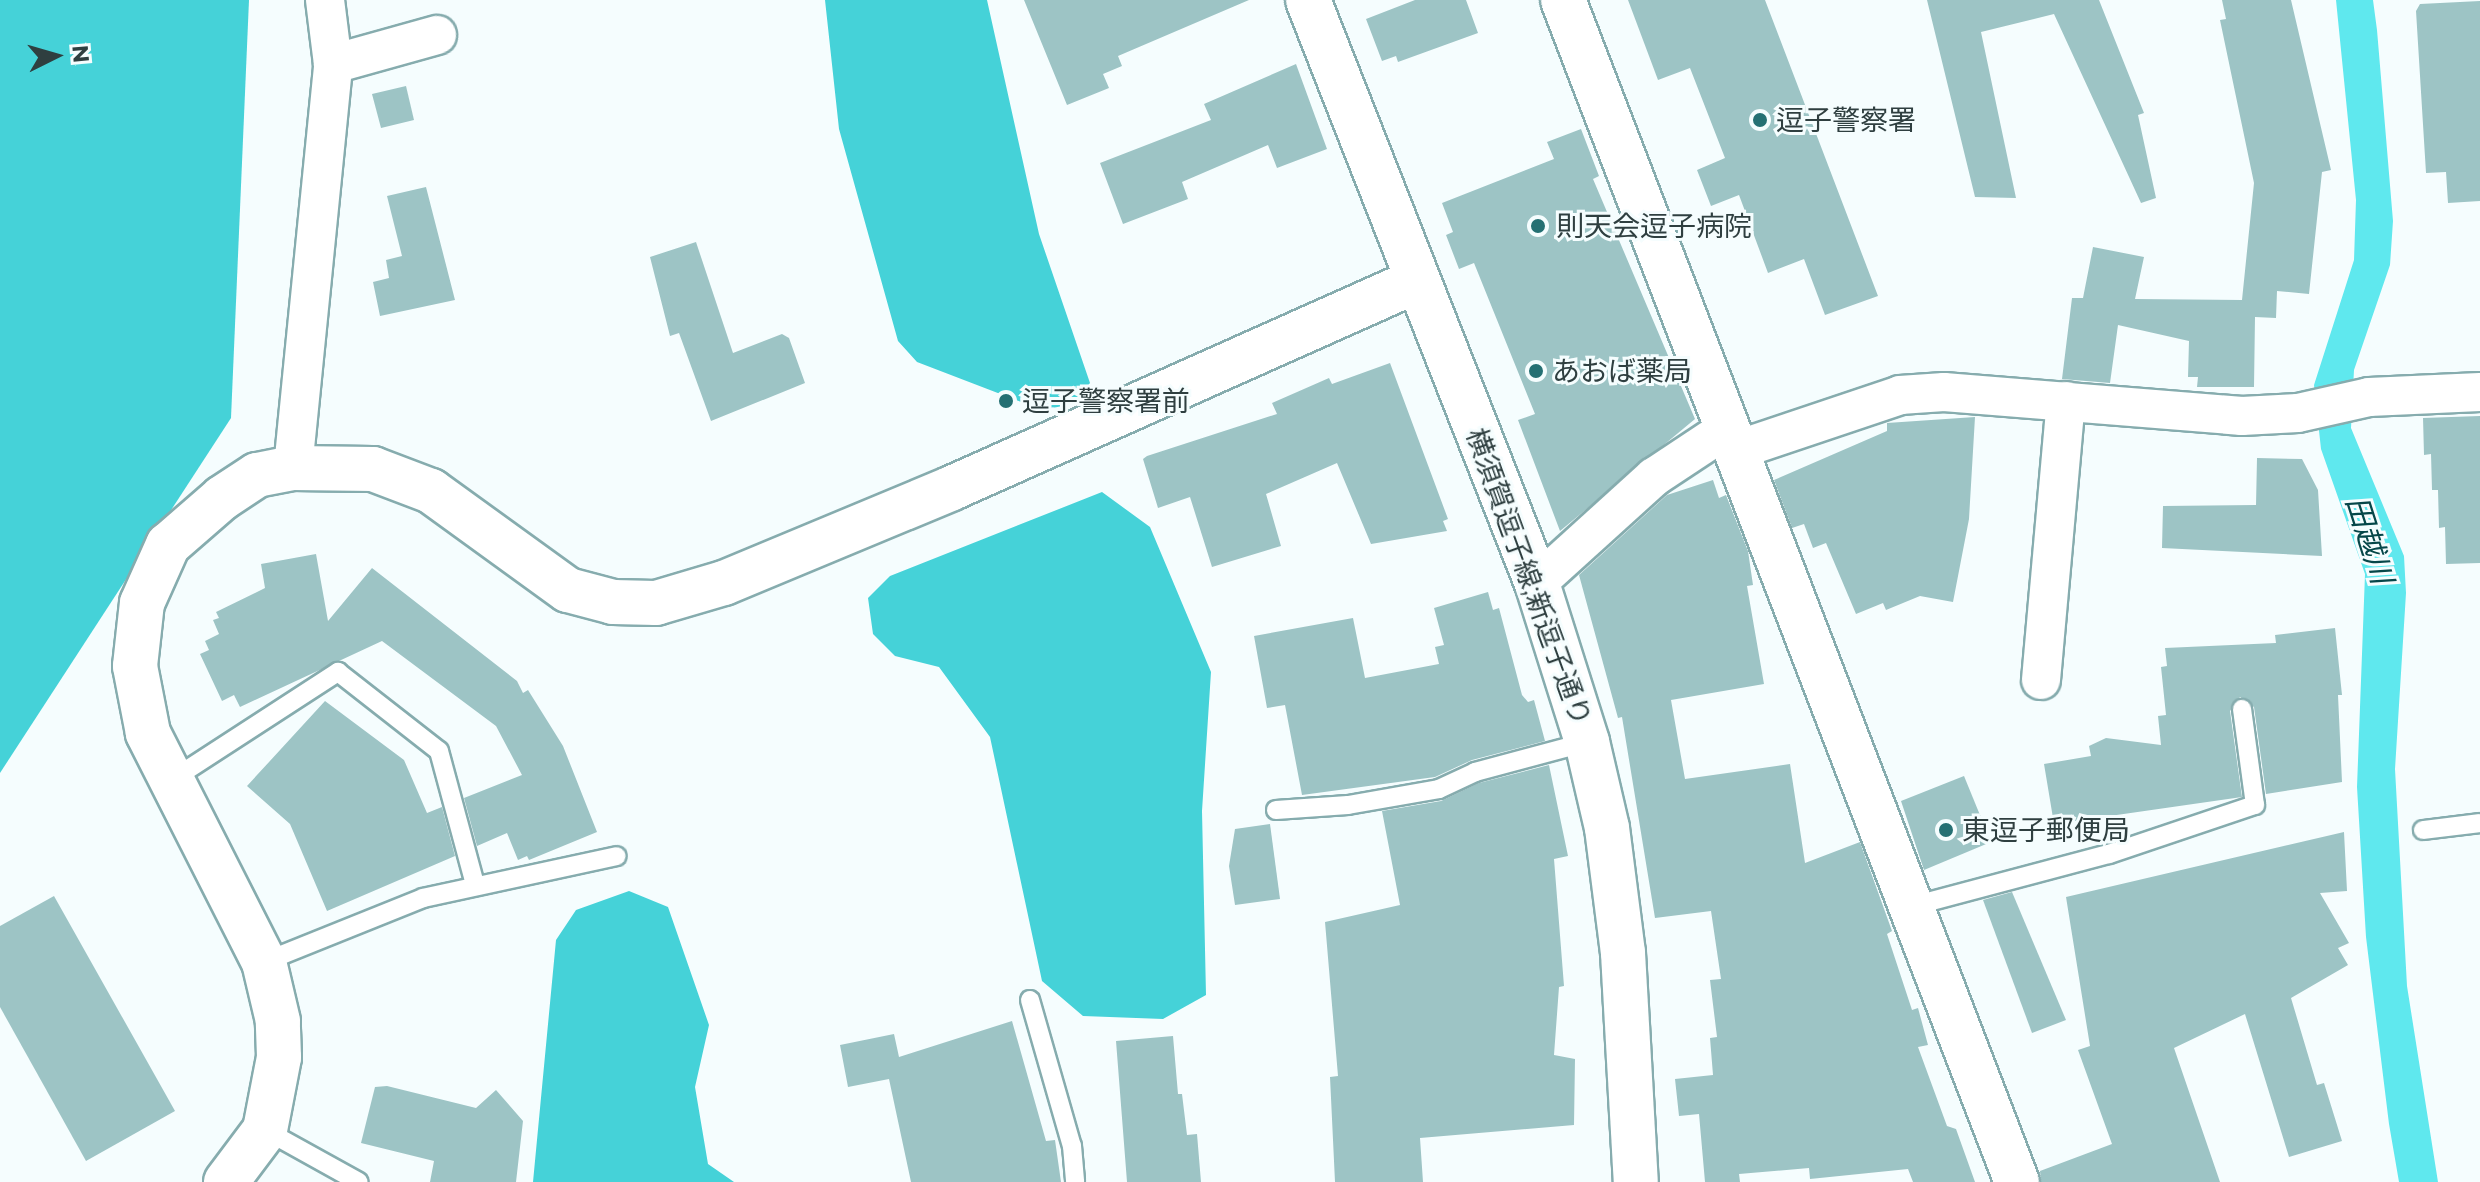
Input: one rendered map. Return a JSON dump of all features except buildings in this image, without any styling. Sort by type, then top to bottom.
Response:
[{"type":"street","points":[[293,468],[333,64],[325,0]]},
{"type":"street","name":"横須賀逗子線;新逗子通り","points":[[1308,0],[1537,583],[1587,742],[1607,828],[1623,953],[1636,1182]]},
{"type":"street","points":[[1563,0],[2017,1182]]},
{"type":"street","points":[[333,64],[437,35]]},
{"type":"street","points":[[226,1182],[265,1130],[279,1057],[278,1021],[264,962],[148,733],[135,666],[142,603],[168,545],[257,475],[293,468],[373,469],[417,485],[568,590],[613,602],[656,603],[713,587],[952,488],[1418,280]]},
{"type":"street","points":[[1537,583],[1654,477],[1732,439],[1900,395],[1944,392],[2214,415],[2298,413],[2369,397],[2480,392]]},
{"type":"street","points":[[2041,680],[2066,401]]},
{"type":"lane","points":[[173,779],[338,672],[439,751],[475,884]]},
{"type":"lane","points":[[1913,906],[2109,854],[2255,805],[2242,709]]},
{"type":"lane","points":[[1276,810],[1348,805],[1439,789],[1475,772],[1587,742]]},
{"type":"lane","points":[[2423,830],[2480,823]]},
{"type":"lane","points":[[264,962],[423,898],[475,884],[617,856]]},
{"type":"lane","points":[[1030,1000],[1072,1146],[1075,1182]]},
{"type":"lane","points":[[265,1130],[359,1182]]},
{"type":"shaded area","points":[[0,0],[249,0],[231,418],[0,773]]},
{"type":"shaded area","points":[[825,0],[987,0],[1039,234],[1090,383],[1073,404],[1042,410],[917,362],[898,341],[839,129]]},
{"type":"shaded area","points":[[1102,492],[1150,527],[1211,672],[1202,811],[1206,995],[1163,1019],[1083,1016],[1042,981],[990,737],[939,667],[895,656],[873,634],[868,598],[890,576]]},
{"type":"shaded area","points":[[629,891],[668,907],[709,1025],[695,1087],[708,1164],[734,1182],[533,1182],[556,940],[576,910]]},
{"type":"water","name":"田越川","points":[[2336,0],[2373,0],[2377,30],[2393,221],[2390,265],[2354,370],[2351,428],[2404,556],[2406,593],[2395,769],[2407,986],[2438,1182],[2399,1182],[2389,1124],[2366,937],[2357,787],[2365,574],[2321,449],[2314,385],[2354,260],[2356,200]]},
{"type":"place","name":"逗子警察署","points":[[1760,120]]},
{"type":"place","name":"則天会逗子病院","points":[[1538,226]]},
{"type":"place","name":"あおば薬局","points":[[1536,371]]},
{"type":"place","name":"逗子警察署前","points":[[1006,401]]},
{"type":"place","name":"東逗子郵便局","points":[[1946,830]]}]
